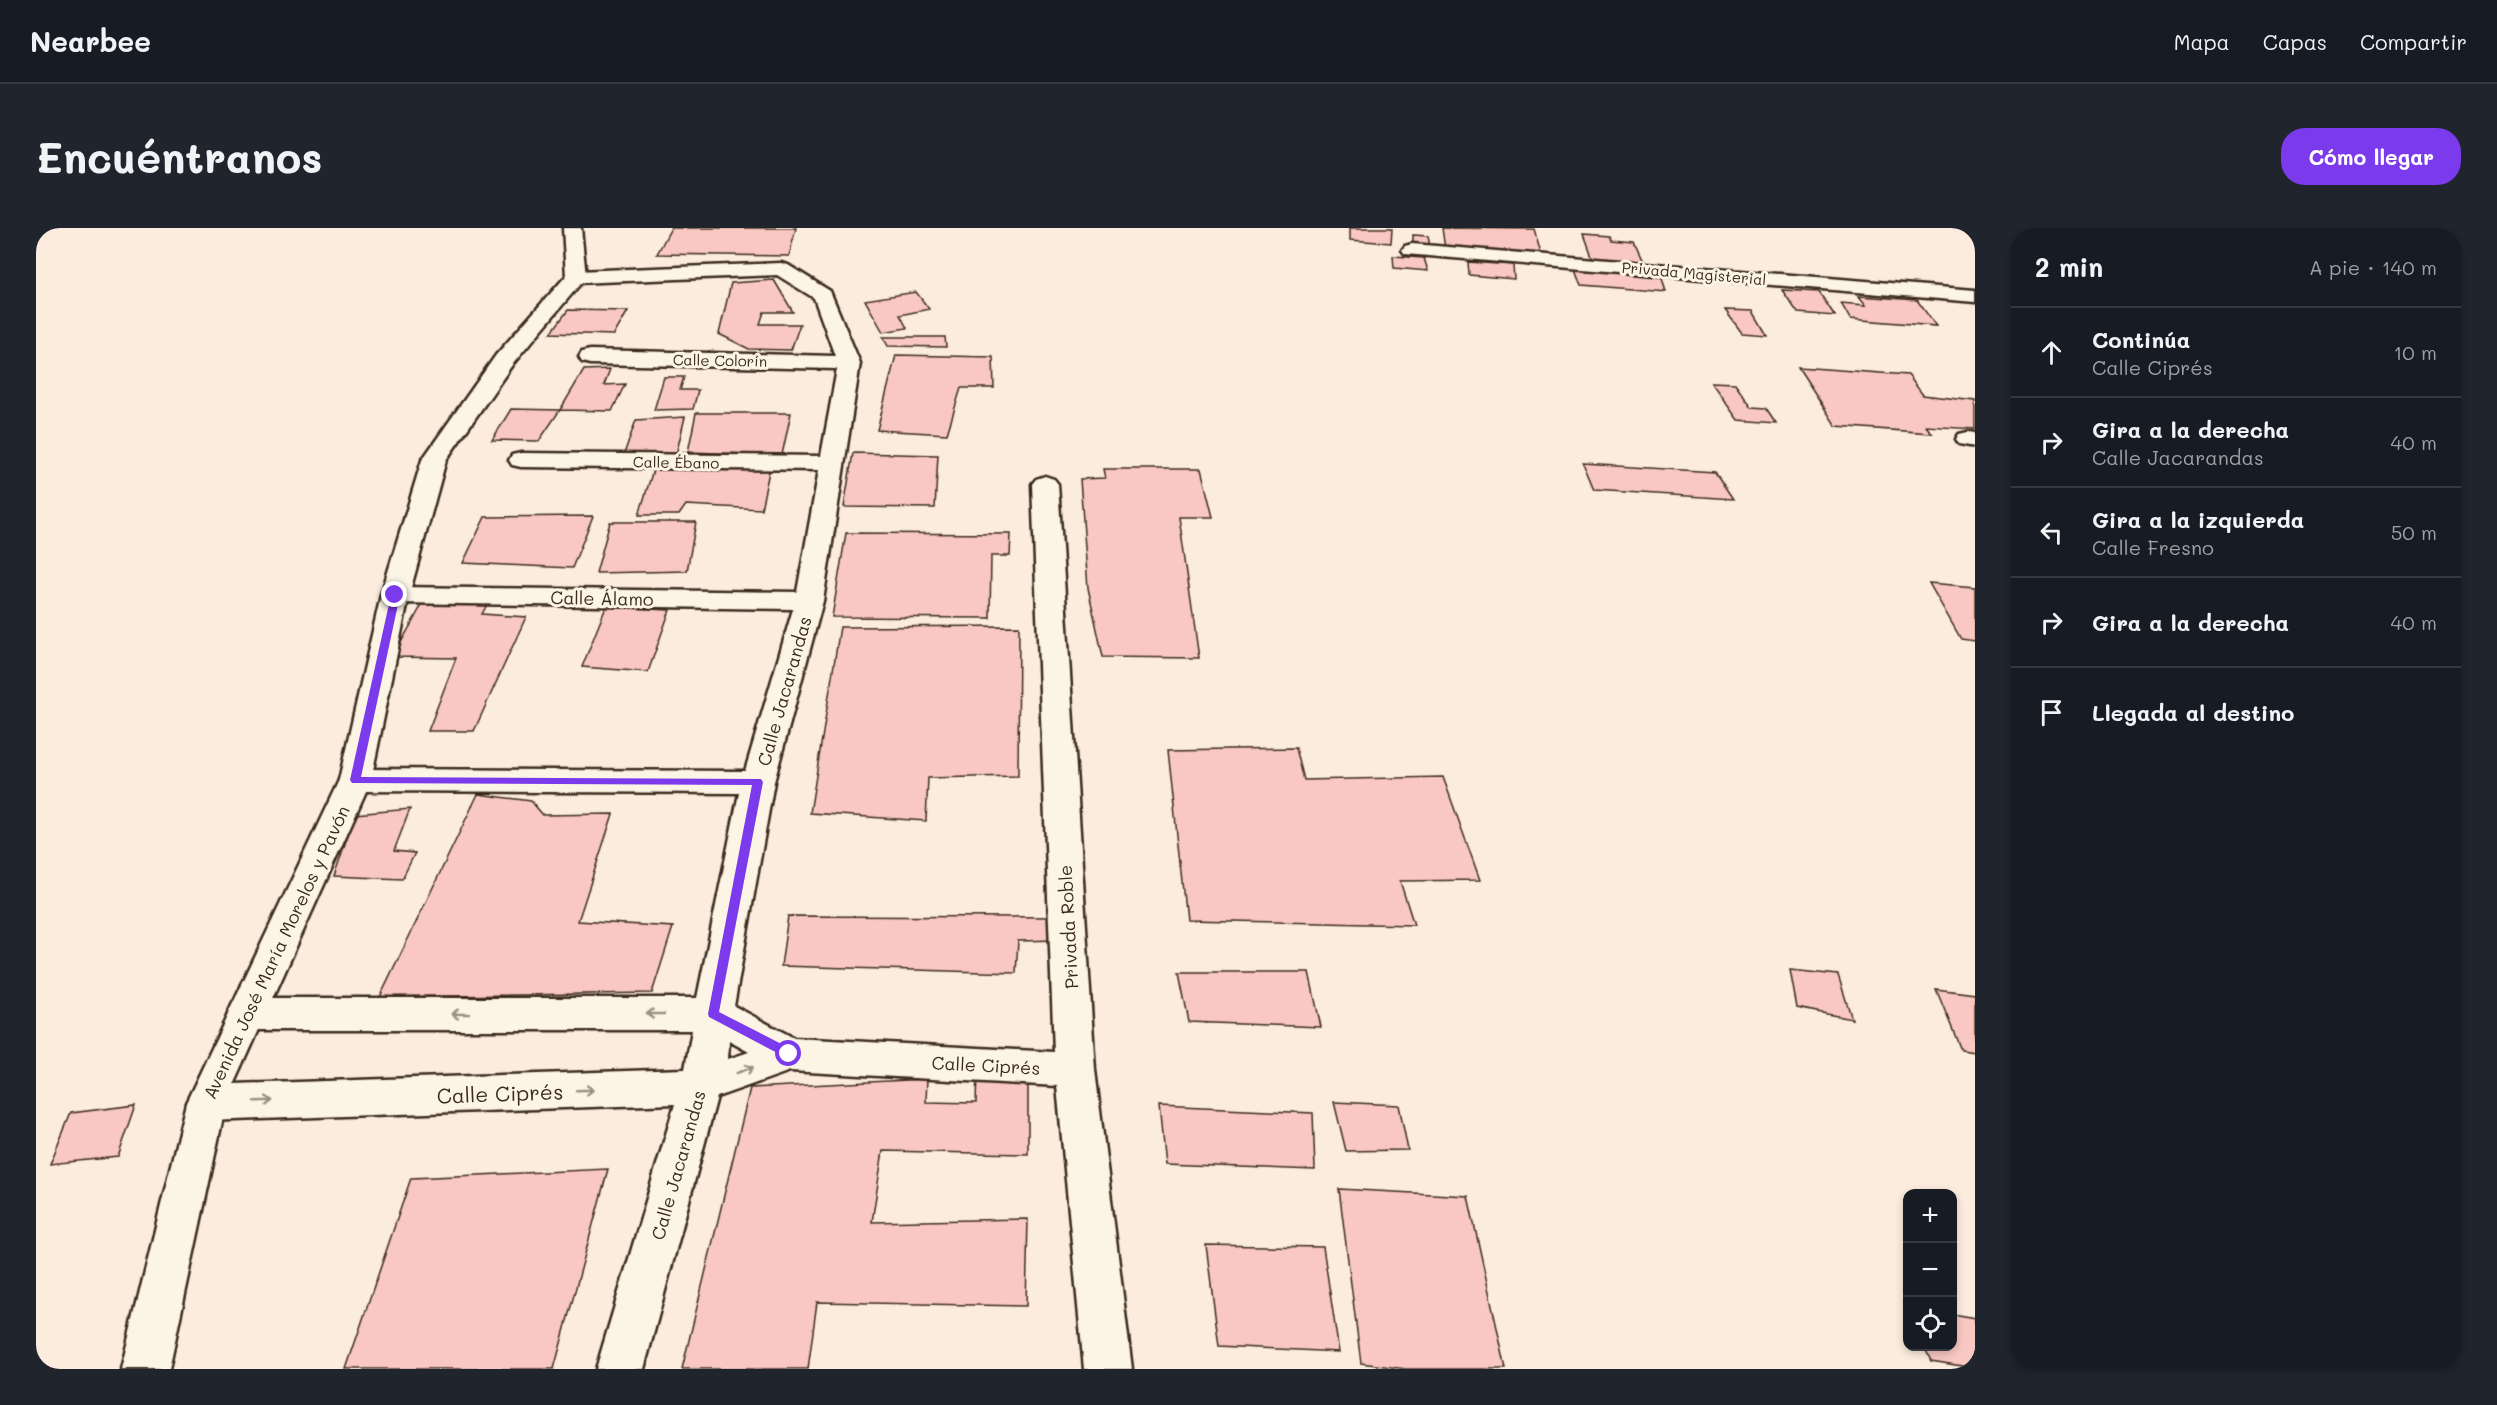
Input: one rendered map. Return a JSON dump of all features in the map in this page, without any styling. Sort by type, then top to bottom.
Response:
[{"type":"street","points":[[572,228],[576,277],[780,268],[823,295],[849,363]]},
{"type":"street","name":"Privada Magisterial","points":[[1412,250],[1975,297]]},
{"type":"street","name":"Avenida José María Morelos y Pavón","points":[[145,1369],[206,1103],[355,780],[395,595],[434,460],[504,360],[576,277]]},
{"type":"street","name":"Calle Colorín","points":[[590,357],[849,363]]},
{"type":"street","name":"Calle Jacarandas","points":[[620,1369],[708,1059],[713,1014],[758,782],[809,601],[830,464],[849,363]]},
{"type":"street","name":"Calle Ébano","points":[[521,460],[830,464]]},
{"type":"street","name":"Privada Roble","points":[[1045,484],[1075,1070],[1108,1369]]},
{"type":"street","name":"Calle Álamo","points":[[395,595],[809,601]]},
{"type":"street","points":[[355,780],[758,782]]},
{"type":"street","name":"Calle Ciprés","points":[[247,1014],[713,1014],[789,1054]]},
{"type":"street","name":"Calle Ciprés","points":[[206,1103],[700,1086],[789,1054],[1075,1070]]},
{"type":"building","points":[[671,228],[796,228],[789,256],[657,254]]},
{"type":"building","points":[[1350,228],[1392,228],[1391,243],[1350,240]]},
{"type":"building","points":[[1442,228],[1534,229],[1541,254],[1445,249]]},
{"type":"building","points":[[1584,234],[1609,236],[1611,240],[1634,242],[1644,264],[1593,259]]},
{"type":"building","points":[[1413,235],[1428,236],[1430,247],[1413,245]]},
{"type":"building","points":[[1393,256],[1424,258],[1428,271],[1394,268]]},
{"type":"building","points":[[1468,262],[1513,265],[1514,279],[1469,275]]},
{"type":"building","points":[[1575,269],[1661,275],[1666,292],[1581,285]]},
{"type":"building","points":[[774,280],[793,312],[764,312],[760,324],[800,324],[791,350],[749,349],[719,334],[731,283]]},
{"type":"building","points":[[1782,290],[1819,292],[1835,316],[1798,313]]},
{"type":"building","points":[[916,292],[929,309],[900,315],[907,328],[883,332],[865,300]]},
{"type":"building","points":[[1859,296],[1917,300],[1936,326],[1850,319],[1841,303],[1866,305]]},
{"type":"building","points":[[568,310],[628,311],[614,335],[551,333]]},
{"type":"building","points":[[1725,310],[1753,311],[1767,335],[1742,333]]},
{"type":"building","points":[[883,337],[945,337],[946,347],[888,346]]},
{"type":"building","points":[[896,355],[993,357],[994,388],[961,388],[947,434],[877,430]]},
{"type":"building","points":[[1798,367],[1908,375],[1923,395],[1975,401],[1975,429],[1926,426],[1932,433],[1836,426]]},
{"type":"building","points":[[610,369],[604,385],[625,384],[612,411],[560,410],[584,370]]},
{"type":"building","points":[[664,377],[684,377],[680,390],[698,390],[693,409],[654,410]]},
{"type":"building","points":[[1711,382],[1735,383],[1752,407],[1766,408],[1776,423],[1738,420]]},
{"type":"building","points":[[511,409],[560,410],[539,441],[492,440]]},
{"type":"building","points":[[696,413],[791,413],[782,455],[688,452]]},
{"type":"building","points":[[685,417],[676,455],[624,454],[636,420]]},
{"type":"building","points":[[853,453],[938,455],[935,508],[844,507]]},
{"type":"building","points":[[1583,464],[1715,472],[1733,499],[1594,490]]},
{"type":"building","points":[[770,467],[761,509],[686,505],[679,515],[639,515],[653,470]]},
{"type":"building","points":[[1103,469],[1201,469],[1213,517],[1179,517],[1199,658],[1103,657],[1088,588],[1080,479],[1105,478]]},
{"type":"building","points":[[593,516],[572,568],[463,563],[485,517]]},
{"type":"building","points":[[610,522],[696,522],[687,571],[596,573]]},
{"type":"building","points":[[846,533],[1011,534],[1010,556],[991,556],[990,618],[832,617]]},
{"type":"building","points":[[1929,583],[1975,587],[1975,641],[1961,639]]},
{"type":"building","points":[[424,601],[488,603],[482,614],[526,617],[474,731],[428,731],[456,658],[393,657]]},
{"type":"building","points":[[606,607],[670,610],[648,672],[582,667]]},
{"type":"building","points":[[1019,626],[1018,776],[928,778],[926,821],[810,813],[840,627]]},
{"type":"building","points":[[1296,748],[1304,780],[1443,777],[1480,880],[1400,881],[1414,925],[1186,920],[1168,750]]},
{"type":"building","points":[[478,794],[531,801],[543,815],[613,814],[578,921],[673,927],[652,993],[380,997]]},
{"type":"building","points":[[410,809],[394,851],[415,853],[402,879],[334,876],[355,814]]},
{"type":"building","points":[[788,916],[1056,917],[1059,940],[1018,941],[1016,973],[781,966]]},
{"type":"building","points":[[1790,970],[1838,975],[1852,1019],[1797,1008]]},
{"type":"building","points":[[1179,972],[1309,972],[1321,1027],[1189,1022]]},
{"type":"building","points":[[1936,989],[1975,994],[1975,1052],[1961,1050]]},
{"type":"building","points":[[977,1074],[1028,1078],[1028,1154],[883,1151],[872,1222],[1028,1219],[1026,1306],[817,1302],[808,1369],[682,1369],[750,1088],[927,1079],[926,1102],[976,1103]]},
{"type":"building","points":[[1334,1102],[1399,1105],[1408,1150],[1346,1151]]},
{"type":"building","points":[[136,1105],[118,1157],[50,1164],[71,1113]]},
{"type":"building","points":[[1159,1106],[1313,1113],[1315,1170],[1165,1164]]},
{"type":"building","points":[[608,1169],[554,1369],[346,1369],[411,1178]]},
{"type":"building","points":[[1339,1189],[1468,1196],[1506,1369],[1406,1369],[1361,1363]]},
{"type":"building","points":[[1206,1245],[1323,1247],[1339,1352],[1219,1346]]},
{"type":"building","points":[[1957,1315],[1975,1318],[1975,1368],[1931,1361],[1926,1351],[1957,1351]]},
{"type":"route","points":[[395,595],[355,780],[758,782],[713,1014],[789,1054]]}]
